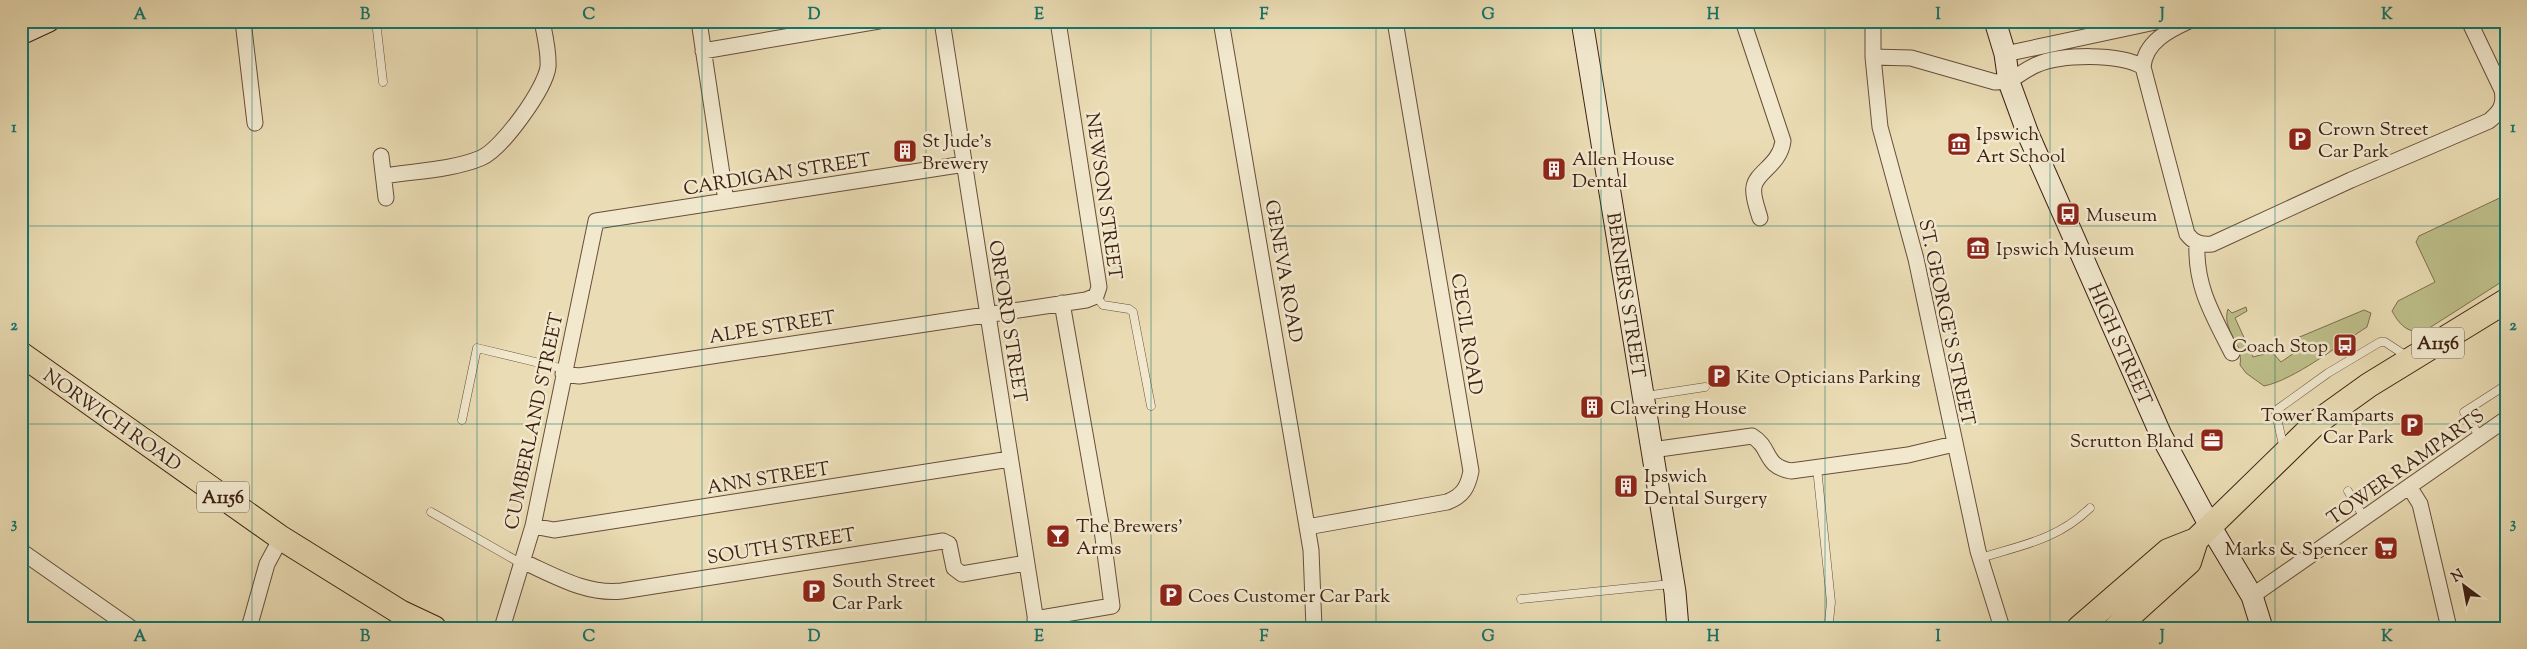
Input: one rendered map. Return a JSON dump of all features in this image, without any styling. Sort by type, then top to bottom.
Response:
[{"type":"main road","name":"A1156","points":[[2079,628],[2168,551],[2203,533],[2285,451],[2330,413],[2506,300]]},
{"type":"main road","name":"NORWICH ROAD","points":[[21,354],[281,538],[400,612],[434,628]]},
{"type":"main road","name":"A1156","points":[[2116,628],[2189,562],[2203,533]]},
{"type":"street","points":[[21,34],[49,21]]},
{"type":"street","points":[[243,21],[255,124]]},
{"type":"street","points":[[384,176],[468,163],[492,152],[540,90],[546,77],[548,56],[542,21]]},
{"type":"street","points":[[698,21],[726,201]]},
{"type":"street","points":[[703,51],[879,21]]},
{"type":"street","name":"ORFORD STREET","points":[[942,21],[1036,623]]},
{"type":"street","name":"NEWSON STREET","points":[[987,313],[1062,303],[1096,296],[1099,287],[1058,21]]},
{"type":"street","name":"GENEVA ROAD","points":[[1221,21],[1312,550],[1314,628]]},
{"type":"street","name":"CECIL ROAD","points":[[1307,527],[1447,502],[1459,497],[1469,481],[1469,461],[1395,21]]},
{"type":"street","name":"BERNERS STREET","points":[[1582,21],[1644,397],[1678,628]]},
{"type":"street","points":[[1743,21],[1783,141],[1777,159],[1757,180],[1753,187],[1760,218]]},
{"type":"street","name":"ST. GEORGE'S STREET","points":[[1874,21],[1873,58],[1880,128],[1916,259],[1954,444],[1980,558],[2002,628]]},
{"type":"street","name":"HIGH STREET","points":[[1996,21],[2005,54],[2009,82],[2028,134],[2203,533],[2252,596],[2262,628]]},
{"type":"street","points":[[2005,54],[2160,21]]},
{"type":"street","points":[[2189,21],[2159,38],[2144,59],[2143,67],[2187,234],[2197,243],[2212,244],[2351,180],[2489,121],[2499,113],[2502,106],[2502,90],[2469,21]]},
{"type":"street","points":[[1873,58],[1911,58],[1942,66],[1985,81],[2009,82],[2030,68],[2054,60],[2106,58],[2130,61],[2143,67]]},
{"type":"street","points":[[381,156],[386,198]]},
{"type":"street","name":"CARDIGAN STREET","points":[[596,221],[965,164]]},
{"type":"street","name":"CUMBERLAND STREET","points":[[502,628],[524,562],[596,221]]},
{"type":"street","points":[[2197,243],[2196,270],[2201,286],[2232,353]]},
{"type":"street","points":[[1036,623],[1112,606],[1100,520],[1062,303]]},
{"type":"street","name":"ALPE STREET","points":[[564,371],[579,376],[987,313]]},
{"type":"street","name":"TOWER RAMPARTS","points":[[2252,596],[2410,488],[2506,419]]},
{"type":"street","points":[[1652,450],[1752,436],[1761,443],[1779,469],[1791,471],[1908,455],[1954,444]]},
{"type":"street","name":"ANN STREET","points":[[532,526],[554,530],[1010,459]]},
{"type":"street","points":[[2410,488],[2420,504],[2449,628]]},
{"type":"street","points":[[249,628],[267,564],[281,538]]},
{"type":"street","name":"SOUTH STREET","points":[[524,562],[583,588],[602,593],[622,592],[943,541],[949,544],[954,568],[962,574],[1026,563]]},
{"type":"street","points":[[21,551],[112,623],[131,628]]},
{"type":"street","name":"BERNERS STREET","points":[[1674,591],[1692,628]]},
{"type":"lane","points":[[376,21],[383,82]]},
{"type":"lane","points":[[1096,296],[1103,304],[1129,309],[1133,312],[1151,406]]},
{"type":"lane","points":[[2285,451],[2276,414],[2278,408],[2328,373],[2380,342],[2385,342],[2412,359]]},
{"type":"lane","points":[[462,420],[477,348],[564,371]]},
{"type":"lane","points":[[2480,437],[2464,412],[2506,385]]},
{"type":"lane","points":[[1644,397],[1705,387]]},
{"type":"lane","points":[[1817,468],[1831,602],[1829,622]]},
{"type":"lane","points":[[2348,491],[2365,519]]},
{"type":"lane","points":[[1980,558],[2054,535],[2076,521],[2090,508]]},
{"type":"lane","points":[[431,512],[515,560],[524,562]]},
{"type":"lane","points":[[1521,599],[1674,591]]},
{"type":"green space","points":[[2506,195],[2506,279],[2423,332],[2412,331],[2404,327],[2392,311],[2398,301],[2435,282],[2416,242],[2419,236]]},
{"type":"green space","points":[[2246,307],[2247,311],[2235,318],[2253,357],[2272,352],[2281,362],[2294,353],[2290,341],[2364,310],[2371,313],[2367,327],[2317,361],[2289,377],[2264,386],[2246,373],[2240,365],[2239,351],[2227,323],[2228,309],[2232,313]]},
{"type":"place","name":"Crown Street Car Park","points":[[2300,139]]},
{"type":"place","name":"Ipswich Art School","points":[[1959,144]]},
{"type":"place","name":"St Jude's Brewery","points":[[905,151]]},
{"type":"place","name":"Allen House Dental","points":[[1554,169]]},
{"type":"place","name":"Museum","points":[[2068,214]]},
{"type":"place","name":"Ipswich Museum","points":[[1978,248]]},
{"type":"place","name":"Coach Stop","points":[[2345,345]]},
{"type":"place","name":"Kite Opticians Parking","points":[[1719,376]]},
{"type":"place","name":"Clavering House","points":[[1592,407]]},
{"type":"place","name":"Tower Ramparts Car Park","points":[[2412,425]]},
{"type":"place","name":"Scrutton Bland","points":[[2212,440]]},
{"type":"place","name":"Ipswich Dental Surgery","points":[[1626,486]]},
{"type":"place","name":"The Brewers' Arms","points":[[1058,536]]},
{"type":"place","name":"Marks & Spencer","points":[[2386,548]]},
{"type":"place","name":"South Street Car Park","points":[[814,591]]},
{"type":"place","name":"Coes Customer Car Park","points":[[1171,595]]}]
